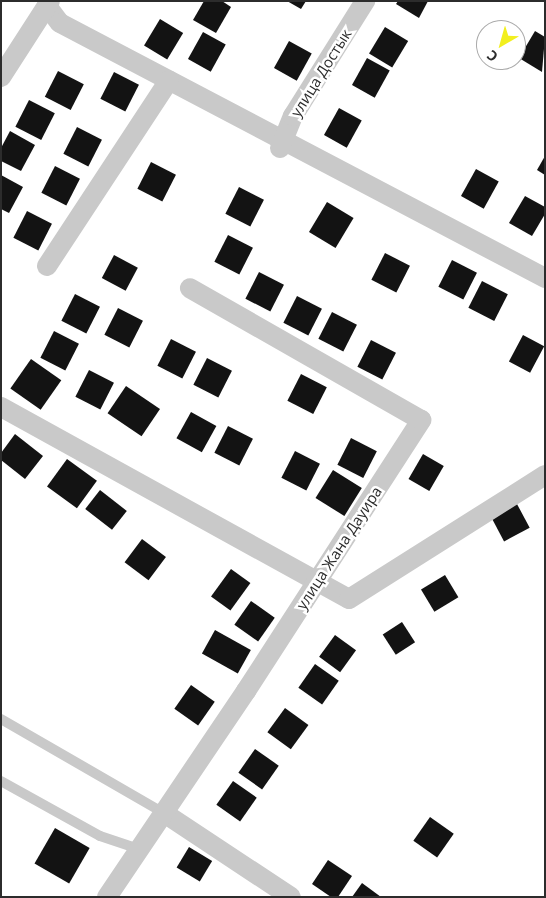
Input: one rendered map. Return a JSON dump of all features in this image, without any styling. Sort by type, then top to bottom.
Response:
[{"type":"street","name":"улица Достык","points":[[282,143],[293,116],[365,1]]},
{"type":"street","points":[[1,77],[48,4],[60,23],[169,80],[282,143],[544,276]]},
{"type":"street","points":[[47,266],[169,80]]},
{"type":"street","name":"улица Жана Дауира","points":[[107,897],[317,582],[421,420],[190,288]]},
{"type":"street","points":[[1,407],[349,599],[545,475]]},
{"type":"street","points":[[164,813],[291,897]]},
{"type":"lane","points":[[1,719],[164,813]]},
{"type":"lane","points":[[1,781],[100,836],[138,849]]},
{"type":"building","points":[[204,1],[222,1],[231,7],[216,33],[193,20]]},
{"type":"building","points":[[287,1],[306,1],[301,9]]},
{"type":"building","points":[[398,1],[428,1],[419,18],[396,4]]},
{"type":"building","points":[[160,19],[183,33],[167,59],[144,46]]},
{"type":"building","points":[[385,27],[408,41],[392,67],[369,54]]},
{"type":"building","points":[[535,31],[545,37],[542,72],[526,62],[526,46]]},
{"type":"building","points":[[203,32],[226,45],[211,72],[188,59]]},
{"type":"building","points":[[289,41],[312,54],[297,81],[274,68]]},
{"type":"building","points":[[367,58],[390,71],[375,98],[352,85]]},
{"type":"building","points":[[58,71],[84,84],[71,110],[45,97]]},
{"type":"building","points":[[114,72],[139,85],[125,111],[100,99]]},
{"type":"building","points":[[29,100],[55,113],[41,140],[15,127]]},
{"type":"building","points":[[339,108],[362,121],[347,148],[324,135]]},
{"type":"building","points":[[77,127],[102,140],[88,166],[63,154]]},
{"type":"building","points":[[10,131],[35,145],[21,171],[1,161],[1,148]]},
{"type":"building","points":[[545,156],[545,175],[537,170]]},
{"type":"building","points":[[151,162],[176,175],[162,201],[137,189]]},
{"type":"building","points":[[55,166],[80,179],[66,205],[41,193]]},
{"type":"building","points":[[476,169],[499,182],[484,209],[461,196]]},
{"type":"building","points":[[1,175],[23,187],[9,213],[1,209]]},
{"type":"building","points":[[239,187],[264,200],[250,226],[225,214]]},
{"type":"building","points":[[525,196],[545,207],[545,214],[532,236],[509,223]]},
{"type":"building","points":[[327,202],[354,218],[336,248],[309,232]]},
{"type":"building","points":[[27,211],[52,224],[38,250],[13,238]]},
{"type":"building","points":[[228,235],[253,248],[239,274],[214,262]]},
{"type":"building","points":[[385,253],[410,266],[396,292],[371,280]]},
{"type":"building","points":[[114,255],[138,268],[126,291],[102,278]]},
{"type":"building","points":[[452,260],[477,273],[463,299],[438,287]]},
{"type":"building","points":[[259,272],[284,285],[270,311],[245,299]]},
{"type":"building","points":[[482,281],[508,294],[494,321],[468,308]]},
{"type":"building","points":[[75,294],[100,307],[86,333],[61,321]]},
{"type":"building","points":[[297,296],[322,309],[308,335],[283,323]]},
{"type":"building","points":[[118,308],[143,321],[129,347],[104,335]]},
{"type":"building","points":[[332,312],[357,325],[343,351],[318,339]]},
{"type":"building","points":[[54,331],[79,344],[65,370],[40,358]]},
{"type":"building","points":[[523,335],[544,346],[530,373],[509,361]]},
{"type":"building","points":[[171,339],[196,352],[182,378],[157,366]]},
{"type":"building","points":[[371,340],[396,353],[382,379],[357,367]]},
{"type":"building","points":[[207,358],[232,371],[218,397],[193,385]]},
{"type":"building","points":[[31,359],[61,380],[41,410],[10,388]]},
{"type":"building","points":[[89,370],[114,383],[100,409],[75,397]]},
{"type":"building","points":[[301,374],[327,387],[313,414],[287,401]]},
{"type":"building","points":[[126,386],[160,409],[142,436],[108,413]]},
{"type":"building","points":[[191,412],[216,426],[202,452],[176,438]]},
{"type":"building","points":[[228,426],[253,439],[239,465],[214,453]]},
{"type":"building","points":[[15,434],[43,456],[25,479],[1,460],[1,453]]},
{"type":"building","points":[[351,438],[377,451],[363,478],[337,465]]},
{"type":"building","points":[[295,451],[320,464],[306,490],[281,478]]},
{"type":"building","points":[[423,454],[444,466],[429,491],[408,479]]},
{"type":"building","points":[[67,459],[97,481],[77,508],[47,487]]},
{"type":"building","points":[[333,470],[362,488],[344,516],[316,498]]},
{"type":"building","points":[[100,490],[127,511],[112,530],[85,509]]},
{"type":"building","points":[[517,504],[530,528],[504,541],[491,518]]},
{"type":"building","points":[[142,539],[166,557],[149,580],[125,562]]},
{"type":"building","points":[[231,569],[250,583],[230,611],[211,597]]},
{"type":"building","points":[[445,575],[458,597],[434,612],[421,589]]},
{"type":"building","points":[[251,601],[275,618],[258,641],[234,625]]},
{"type":"building","points":[[402,622],[415,642],[396,655],[383,635]]},
{"type":"building","points":[[215,630],[251,650],[238,673],[202,654]]},
{"type":"building","points":[[335,635],[356,650],[340,672],[319,657]]},
{"type":"building","points":[[315,664],[339,681],[322,704],[298,688]]},
{"type":"building","points":[[191,685],[215,702],[198,725],[174,709]]},
{"type":"building","points":[[285,708],[308,725],[291,749],[267,732]]},
{"type":"building","points":[[255,749],[279,766],[262,789],[238,773]]},
{"type":"building","points":[[233,781],[257,798],[240,821],[216,805]]},
{"type":"building","points":[[430,817],[454,834],[437,857],[413,841]]},
{"type":"building","points":[[55,828],[90,848],[69,884],[34,864]]},
{"type":"building","points":[[189,847],[212,861],[200,881],[177,868]]},
{"type":"building","points":[[328,860],[352,876],[338,897],[331,897],[312,884]]},
{"type":"building","points":[[362,883],[381,897],[352,897]]}]
